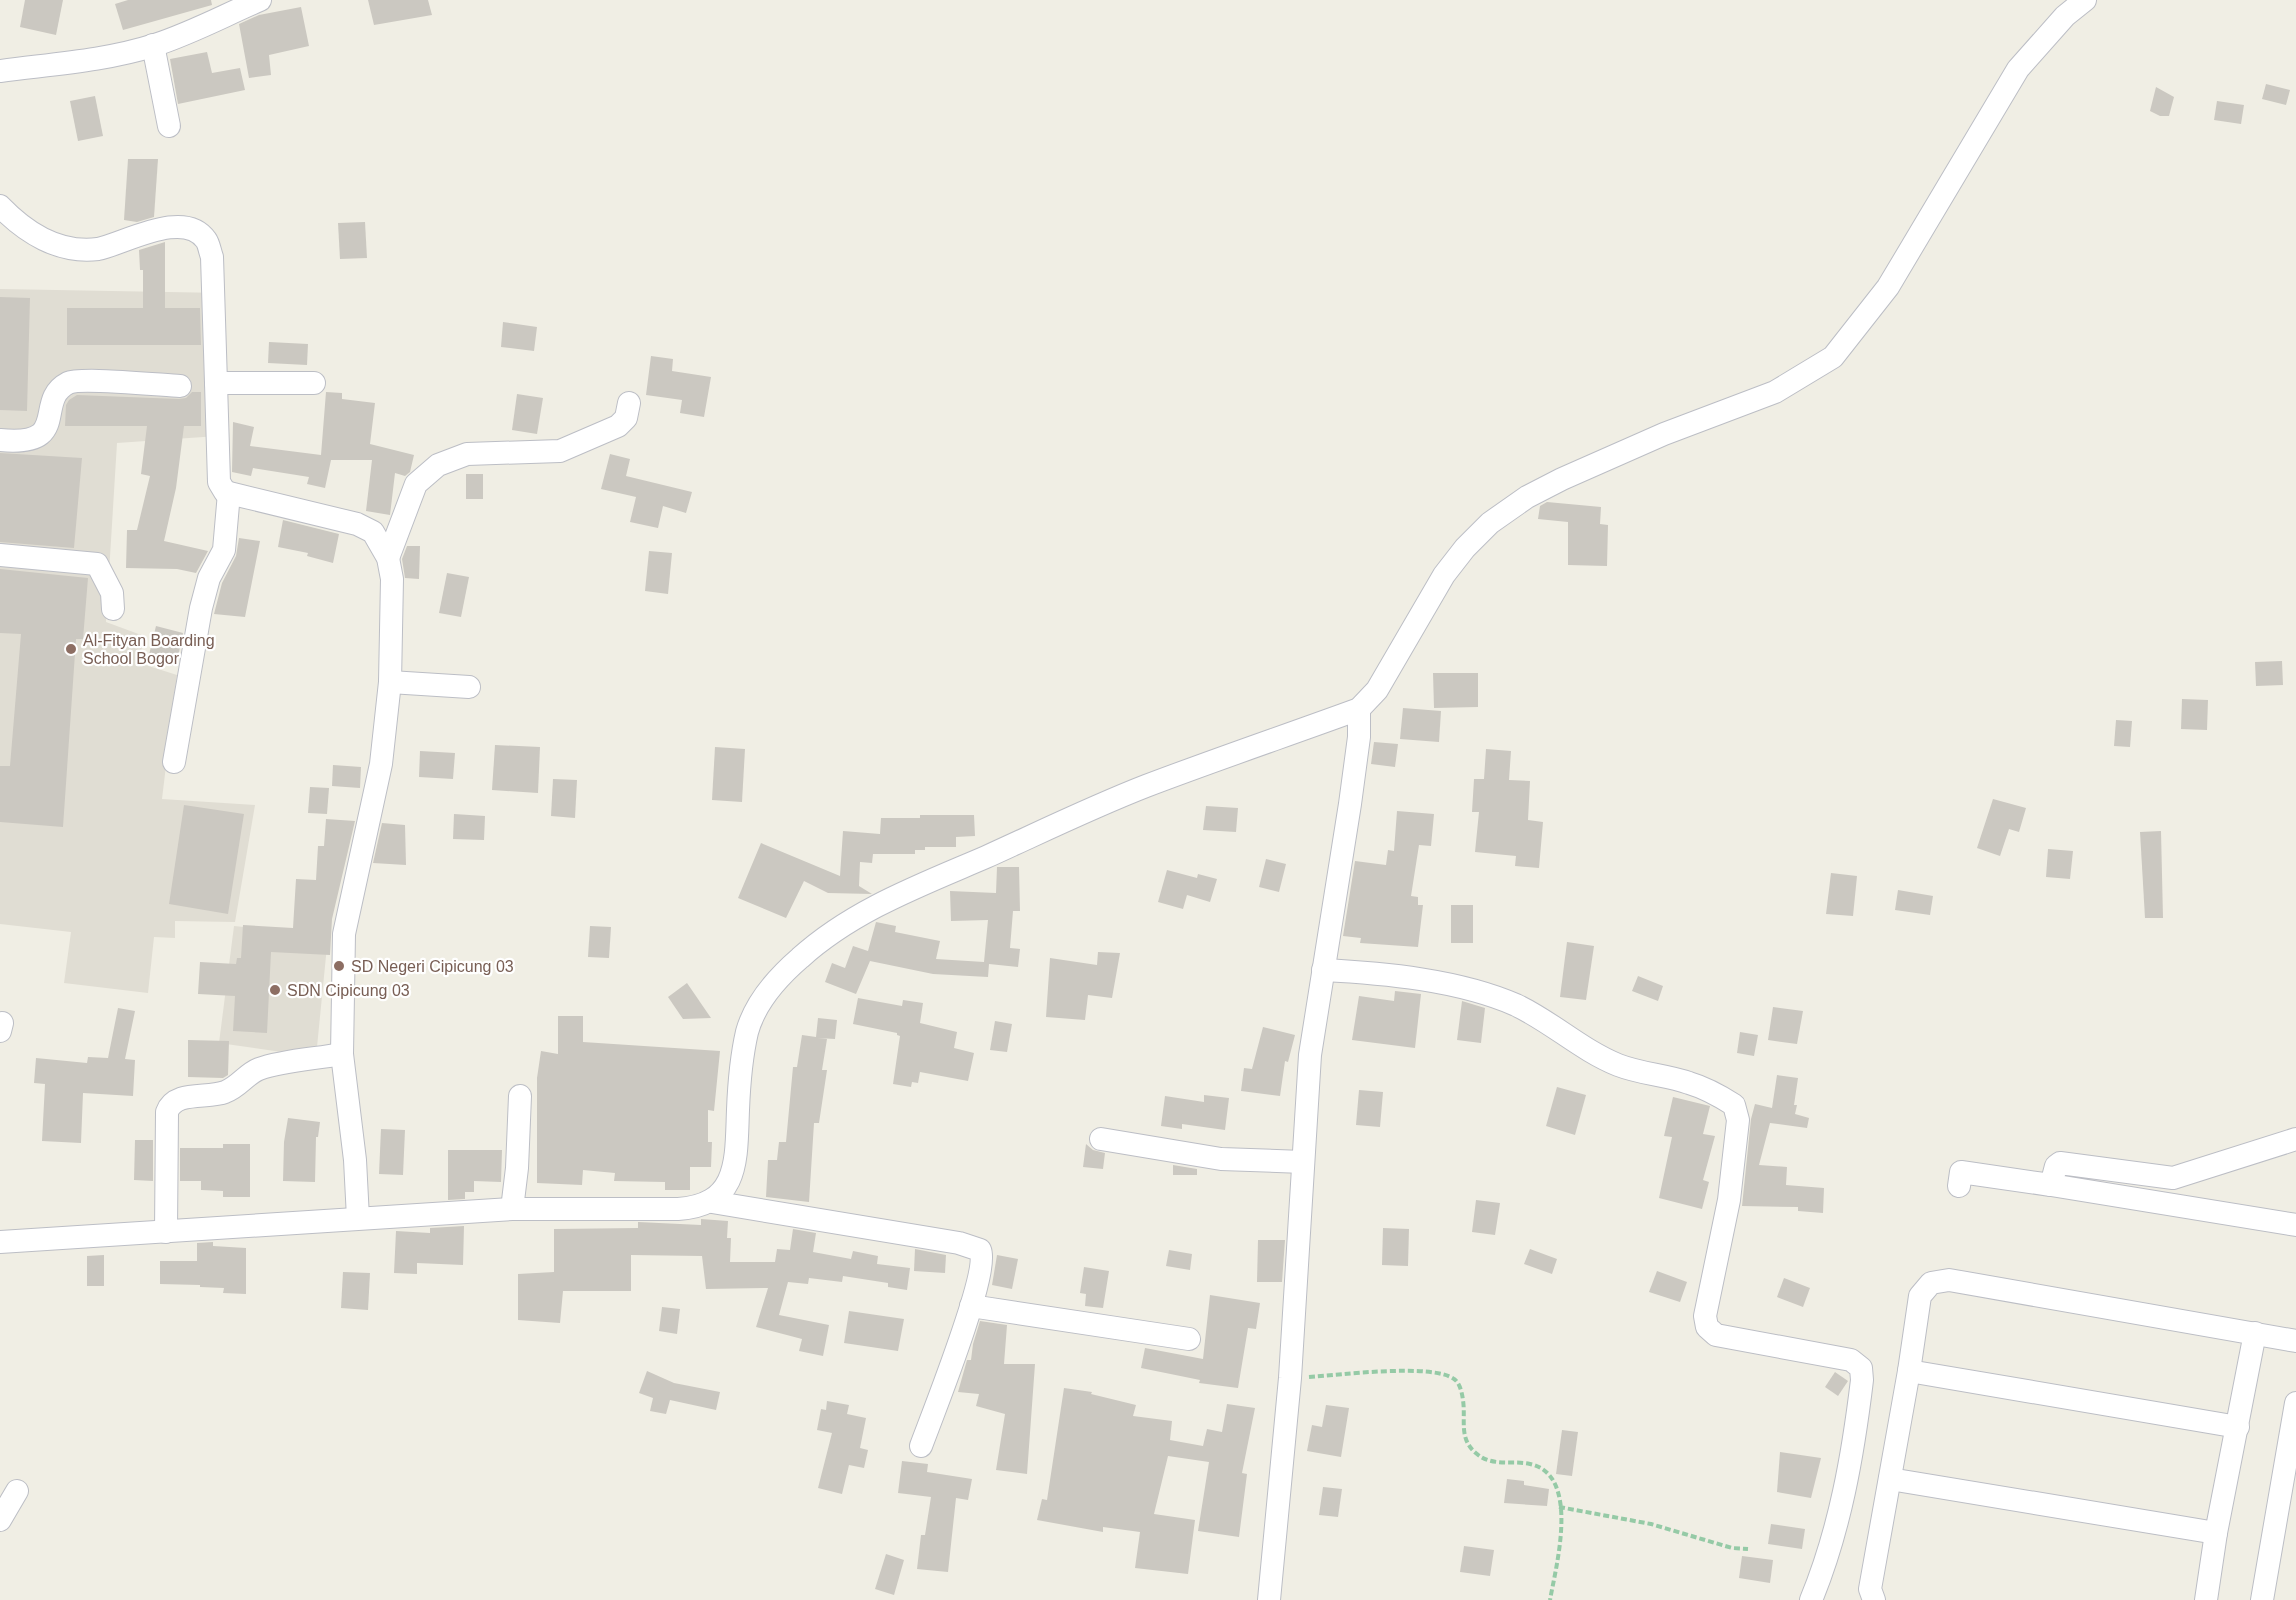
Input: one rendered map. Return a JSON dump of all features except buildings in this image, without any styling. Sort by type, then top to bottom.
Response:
[{"type":"street","points":[[0,71],[111,56],[153,45],[197,30],[260,0]]},
{"type":"street","points":[[0,1242],[512,1209],[698,1208],[712,1202],[725,1189],[734,1169],[740,1065],[748,1029],[760,1003],[780,976],[817,943],[848,920],[1145,786],[1359,709],[1377,690],[1444,575],[1465,548],[1490,523],[1527,497],[1562,479],[1664,434],[1775,392],[1833,357],[1888,287],[2018,69],[2064,16],[2085,0]]},
{"type":"street","points":[[153,45],[169,126]]},
{"type":"street","points":[[0,206],[15,222],[43,240],[68,247],[97,249],[149,230],[174,227],[195,230],[206,239],[212,257],[219,482],[222,490],[357,524],[373,532],[388,558],[392,579],[390,682],[381,764],[345,934],[342,1054],[356,1160],[358,1218]]},
{"type":"street","points":[[0,440],[35,439],[46,429],[58,391],[70,382],[87,380],[180,386]]},
{"type":"street","points":[[216,382],[314,382]]},
{"type":"street","points":[[388,558],[416,484],[438,465],[467,454],[560,451],[618,426],[626,418],[629,403]]},
{"type":"street","points":[[174,762],[201,608],[209,578],[224,550],[229,493]]},
{"type":"street","points":[[0,555],[97,564],[112,593],[113,609]]},
{"type":"street","points":[[390,682],[469,687]]},
{"type":"street","points":[[1269,1600],[1290,1378],[1310,1055],[1350,804],[1359,737],[1359,709]]},
{"type":"street","points":[[1323,970],[1381,973],[1471,991],[1515,1005],[1556,1028],[1594,1054],[1622,1066],[1690,1083],[1734,1105],[1738,1120],[1729,1200],[1705,1316],[1707,1327],[1716,1335],[1851,1360],[1861,1368],[1862,1380],[1849,1473],[1833,1536],[1811,1600]]},
{"type":"street","points":[[166,1232],[167,1112],[171,1104],[184,1098],[223,1093],[258,1069],[342,1054]]},
{"type":"street","points":[[512,1209],[517,1168],[520,1096]]},
{"type":"street","points":[[1101,1139],[1221,1158],[1303,1162]]},
{"type":"street","points":[[2052,1185],[2056,1166],[2064,1162],[2173,1178],[2296,1139]]},
{"type":"street","points":[[1959,1185],[1961,1172],[2296,1225]]},
{"type":"street","points":[[2170,1204],[2173,1178]]},
{"type":"street","points":[[712,1202],[974,1246],[980,1250],[982,1262],[971,1306],[921,1446]]},
{"type":"street","points":[[1874,1600],[1870,1589],[1920,1296],[1931,1283],[1949,1280],[2296,1341]]},
{"type":"street","points":[[971,1306],[1189,1339]]},
{"type":"street","points":[[2206,1600],[2216,1533],[2255,1333]]},
{"type":"street","points":[[1909,1371],[2238,1427]]},
{"type":"street","points":[[2265,1600],[2288,1502],[2296,1403]]},
{"type":"street","points":[[1890,1479],[2216,1533]]},
{"type":"street","points":[[0,1520],[16,1491]]},
{"type":"path","points":[[1290,1378],[1406,1371],[1440,1373],[1454,1379],[1459,1385],[1463,1400],[1463,1434],[1466,1444],[1488,1461],[1528,1463],[1540,1467],[1558,1492],[1562,1539],[1550,1600]]},
{"type":"path","points":[[1559,1507],[1651,1524],[1732,1548],[1748,1549]]},
{"type":"shaded area","name":"Al-Fityan Boarding School Bogor","points":[[0,289],[224,293],[218,436],[117,443],[106,622],[144,636],[139,663],[177,675],[162,799],[255,805],[235,922],[175,921],[175,938],[154,937],[148,993],[64,983],[71,932],[0,924]]},
{"type":"shaded area","name":"SDN Cipicung 03","points":[[234,926],[328,936],[316,1057],[219,1043]]},
{"type":"place","name":"Al-Fityan Boarding School Bogor","points":[[71,649]]},
{"type":"place","name":"SD Negeri Cipicung 03","points":[[339,966]]},
{"type":"place","name":"SDN Cipicung 03","points":[[275,990]]}]
